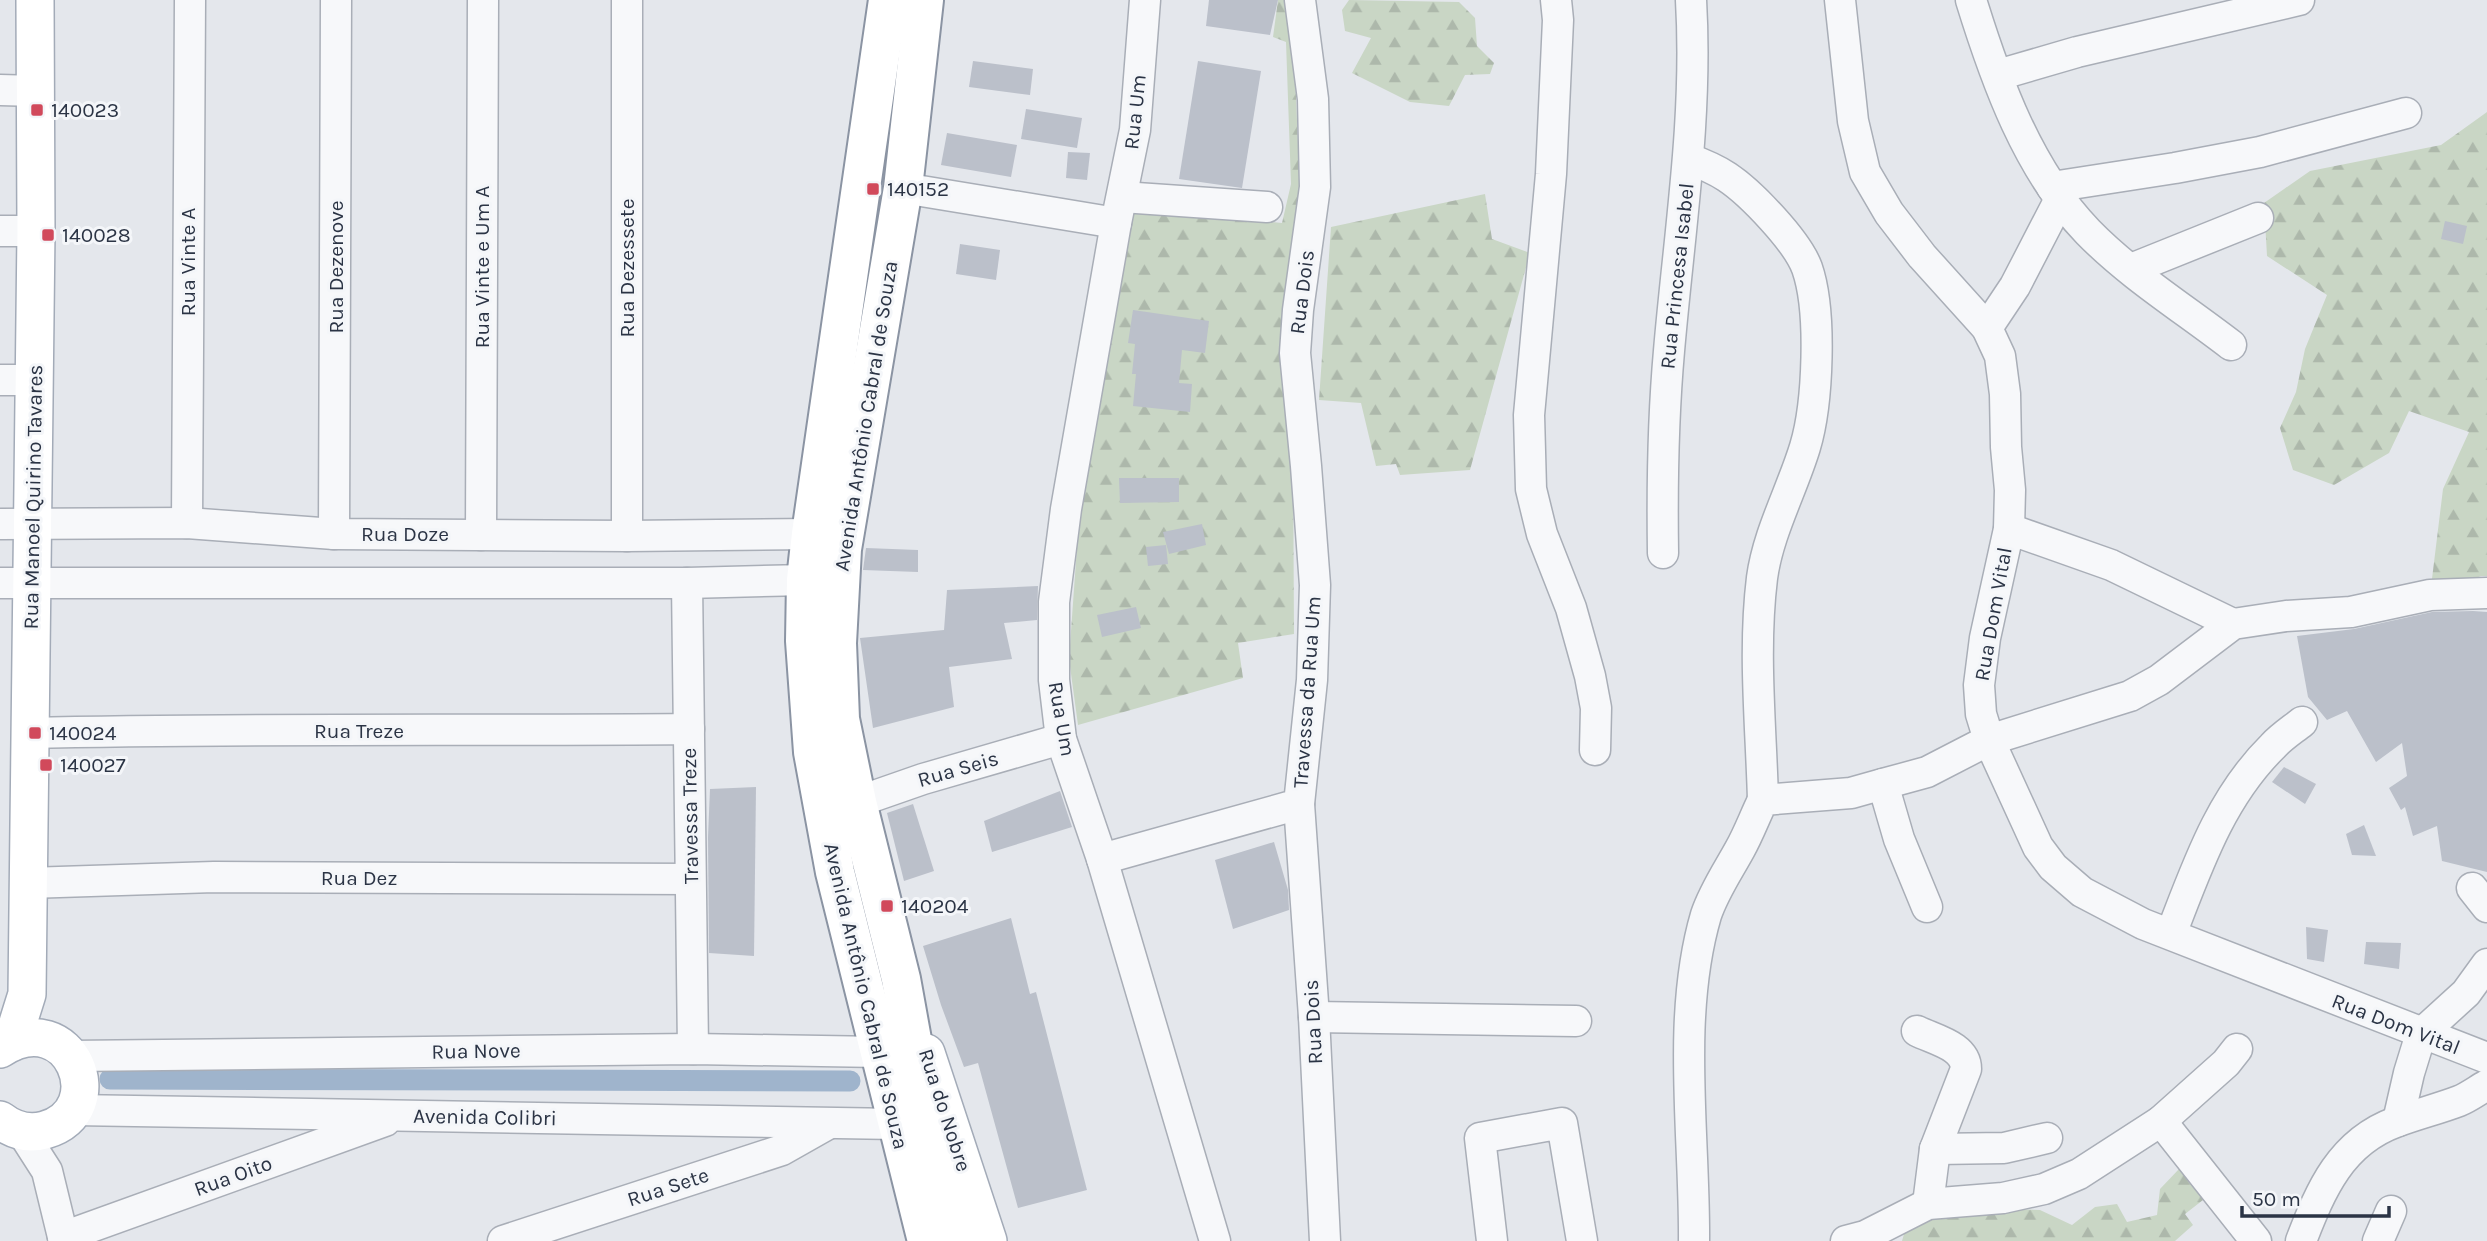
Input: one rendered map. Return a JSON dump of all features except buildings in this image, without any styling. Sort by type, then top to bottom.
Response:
[{"type":"highway","name":"Avenida Antônio Cabral de Souza","points":[[888,0],[811,534],[806,580],[805,641],[813,752],[835,872],[927,1241]]},
{"type":"highway","name":"Avenida Antônio Cabral de Souza","points":[[924,0],[903,188],[842,549],[837,643],[840,719],[857,802],[901,979],[931,1145],[958,1241]]},
{"type":"main road","name":"Rua Manoel Quirino Tavares","points":[[32,1046],[27,994],[29,733],[15,584],[17,380],[36,231],[18,90],[35,0]]},
{"type":"main road","name":"Rua do Nobre","points":[[901,979],[988,1241]]},
{"type":"main road","points":[[32,1046],[78,1068],[81,1082],[79,1096],[37,1122]]},
{"type":"main road","points":[[911,1241],[912,1188]]},
{"type":"street","name":"Rua Vinte A","points":[[187,523],[190,0]]},
{"type":"street","name":"Rua Dezenove","points":[[334,534],[336,0]]},
{"type":"street","name":"Rua Vinte e Um A","points":[[481,535],[483,0]]},
{"type":"street","name":"Rua Dezessete","points":[[627,0],[627,537]]},
{"type":"street","name":"Rua Um","points":[[1145,0],[1135,130],[1066,509],[1054,602],[1055,680],[1061,739],[1102,859],[1215,1241]]},
{"type":"street","name":"Rua Dois","points":[[1300,0],[1313,99],[1315,187],[1298,310],[1295,353],[1315,585]]},
{"type":"street","points":[[1556,0],[1551,174],[1529,415],[1531,489],[1542,534],[1571,608],[1590,676],[1596,708],[1595,750]]},
{"type":"street","name":"Rua Princesa Isabel","points":[[1663,553],[1662,482],[1666,391],[1689,159],[1693,37],[1691,0]]},
{"type":"street","name":"Rua Dom Vital","points":[[1840,0],[1853,121],[1865,172],[1889,213],[1922,256],[1987,328],[2000,356],[2005,394],[2010,489],[2009,529],[1985,638],[1979,685],[1981,715],[1989,740],[2038,847],[2053,867],[2082,892],[2143,925],[2487,1058]]},
{"type":"street","points":[[1971,0],[1983,39],[2024,140],[2056,193],[2110,253],[2231,345]]},
{"type":"street","points":[[1998,75],[2077,52],[2299,0]]},
{"type":"street","points":[[2056,193],[2260,152],[2406,113]]},
{"type":"street","points":[[1689,159],[1710,166],[1730,178],[1769,216],[1793,245],[1807,268],[1815,308],[1815,402],[1805,446],[1763,574],[1760,597],[1758,619],[1763,800],[1706,915],[1695,971],[1690,1041],[1694,1241]]},
{"type":"street","points":[[903,188],[1119,210],[1268,207]]},
{"type":"street","points":[[1987,328],[2015,286],[2056,193]]},
{"type":"street","points":[[2132,269],[2258,218]]},
{"type":"street","points":[[0,231],[36,231]]},
{"type":"street","name":"Rua Doze","points":[[16,524],[187,523],[334,534],[627,537],[811,534]]},
{"type":"street","points":[[2009,529],[2111,565],[2233,624]]},
{"type":"street","points":[[15,584],[687,583],[806,580]]},
{"type":"street","name":"Travessa Treze","points":[[687,583],[694,1049]]},
{"type":"street","name":"Travessa da Rua Um","points":[[1102,859],[1299,804],[1312,680],[1315,585]]},
{"type":"street","points":[[1763,800],[1851,793],[1927,772],[1989,740],[2130,696],[2159,680],[2233,624],[2286,616],[2351,612],[2430,595],[2487,593]]},
{"type":"street","points":[[2171,934],[2208,838],[2220,816],[2273,745],[2302,722]]},
{"type":"street","name":"Rua Treze","points":[[29,733],[186,729],[689,729]]},
{"type":"street","name":"Rua Seis","points":[[857,802],[923,779],[1061,739]]},
{"type":"street","points":[[1883,784],[1899,839],[1927,907]]},
{"type":"street","name":"Rua Dois","points":[[1299,804],[1314,1017],[1325,1241]]},
{"type":"street","name":"Rua Dez","points":[[28,883],[214,877],[690,879]]},
{"type":"street","points":[[2398,1121],[2421,1034],[2466,993],[2487,964]]},
{"type":"street","points":[[1314,1017],[1576,1021]]},
{"type":"street","points":[[1917,1031],[1960,1051],[1966,1059],[1966,1069],[1935,1149],[1928,1204]]},
{"type":"street","name":"Rua Nove","points":[[32,1046],[880,1052]]},
{"type":"street","points":[[1859,1239],[1928,1204],[2003,1198],[2044,1189],[2079,1174],[2161,1121],[2226,1063],[2237,1049]]},
{"type":"street","points":[[2301,1241],[2332,1173],[2348,1152],[2366,1136],[2398,1121],[2461,1100],[2487,1085]]},
{"type":"street","name":"Avenida Colibri","points":[[37,1122],[403,1115],[897,1124]]},
{"type":"street","name":"Rua Oito","points":[[64,1239],[403,1115]]},
{"type":"street","points":[[2161,1121],[2256,1241]]},
{"type":"street","points":[[37,1122],[64,1239]]},
{"type":"street","points":[[1492,1241],[1480,1138],[1562,1123],[1582,1241]]},
{"type":"street","name":"Rua Sete","points":[[503,1241],[782,1150],[828,1124]]},
{"type":"street","points":[[1935,1149],[2004,1148],[2047,1138]]},
{"type":"street","points":[[2378,1241],[2391,1211]]},
{"type":"green space","points":[[1278,0],[1292,0],[1301,218],[1293,445],[1294,634],[1238,643],[1243,678],[1078,725],[1069,659],[1081,491],[1129,211],[1282,223],[1291,184],[1286,42],[1273,37]]},
{"type":"green space","points":[[1349,0],[1459,2],[1475,18],[1477,46],[1494,63],[1490,74],[1465,75],[1449,106],[1410,102],[1352,73],[1371,38],[1345,31],[1342,10]]},
{"type":"green space","points":[[2487,112],[2487,576],[2430,595],[2443,489],[2469,432],[2409,411],[2389,453],[2334,485],[2293,470],[2280,428],[2296,392],[2305,349],[2327,295],[2267,256],[2264,203],[2310,171],[2441,145]]},
{"type":"green space","points":[[1485,194],[1492,239],[1530,253],[1470,470],[1400,475],[1396,464],[1376,466],[1361,403],[1319,400],[1331,227]]},
{"type":"green space","points":[[2179,1169],[2200,1182],[2203,1200],[2185,1214],[2193,1225],[2175,1241],[1902,1241],[1906,1227],[1934,1210],[2040,1210],[2072,1225],[2095,1207],[2117,1204],[2127,1222],[2157,1215],[2160,1189]]},
{"type":"waterway","points":[[110,1079],[850,1081]]},
{"type":"place","name":"140023","points":[[37,110]]},
{"type":"place","name":"140152","points":[[873,189]]},
{"type":"place","name":"140028","points":[[48,235]]},
{"type":"place","name":"140024","points":[[35,733]]},
{"type":"place","name":"140027","points":[[46,765]]},
{"type":"place","name":"140204","points":[[887,906]]}]
